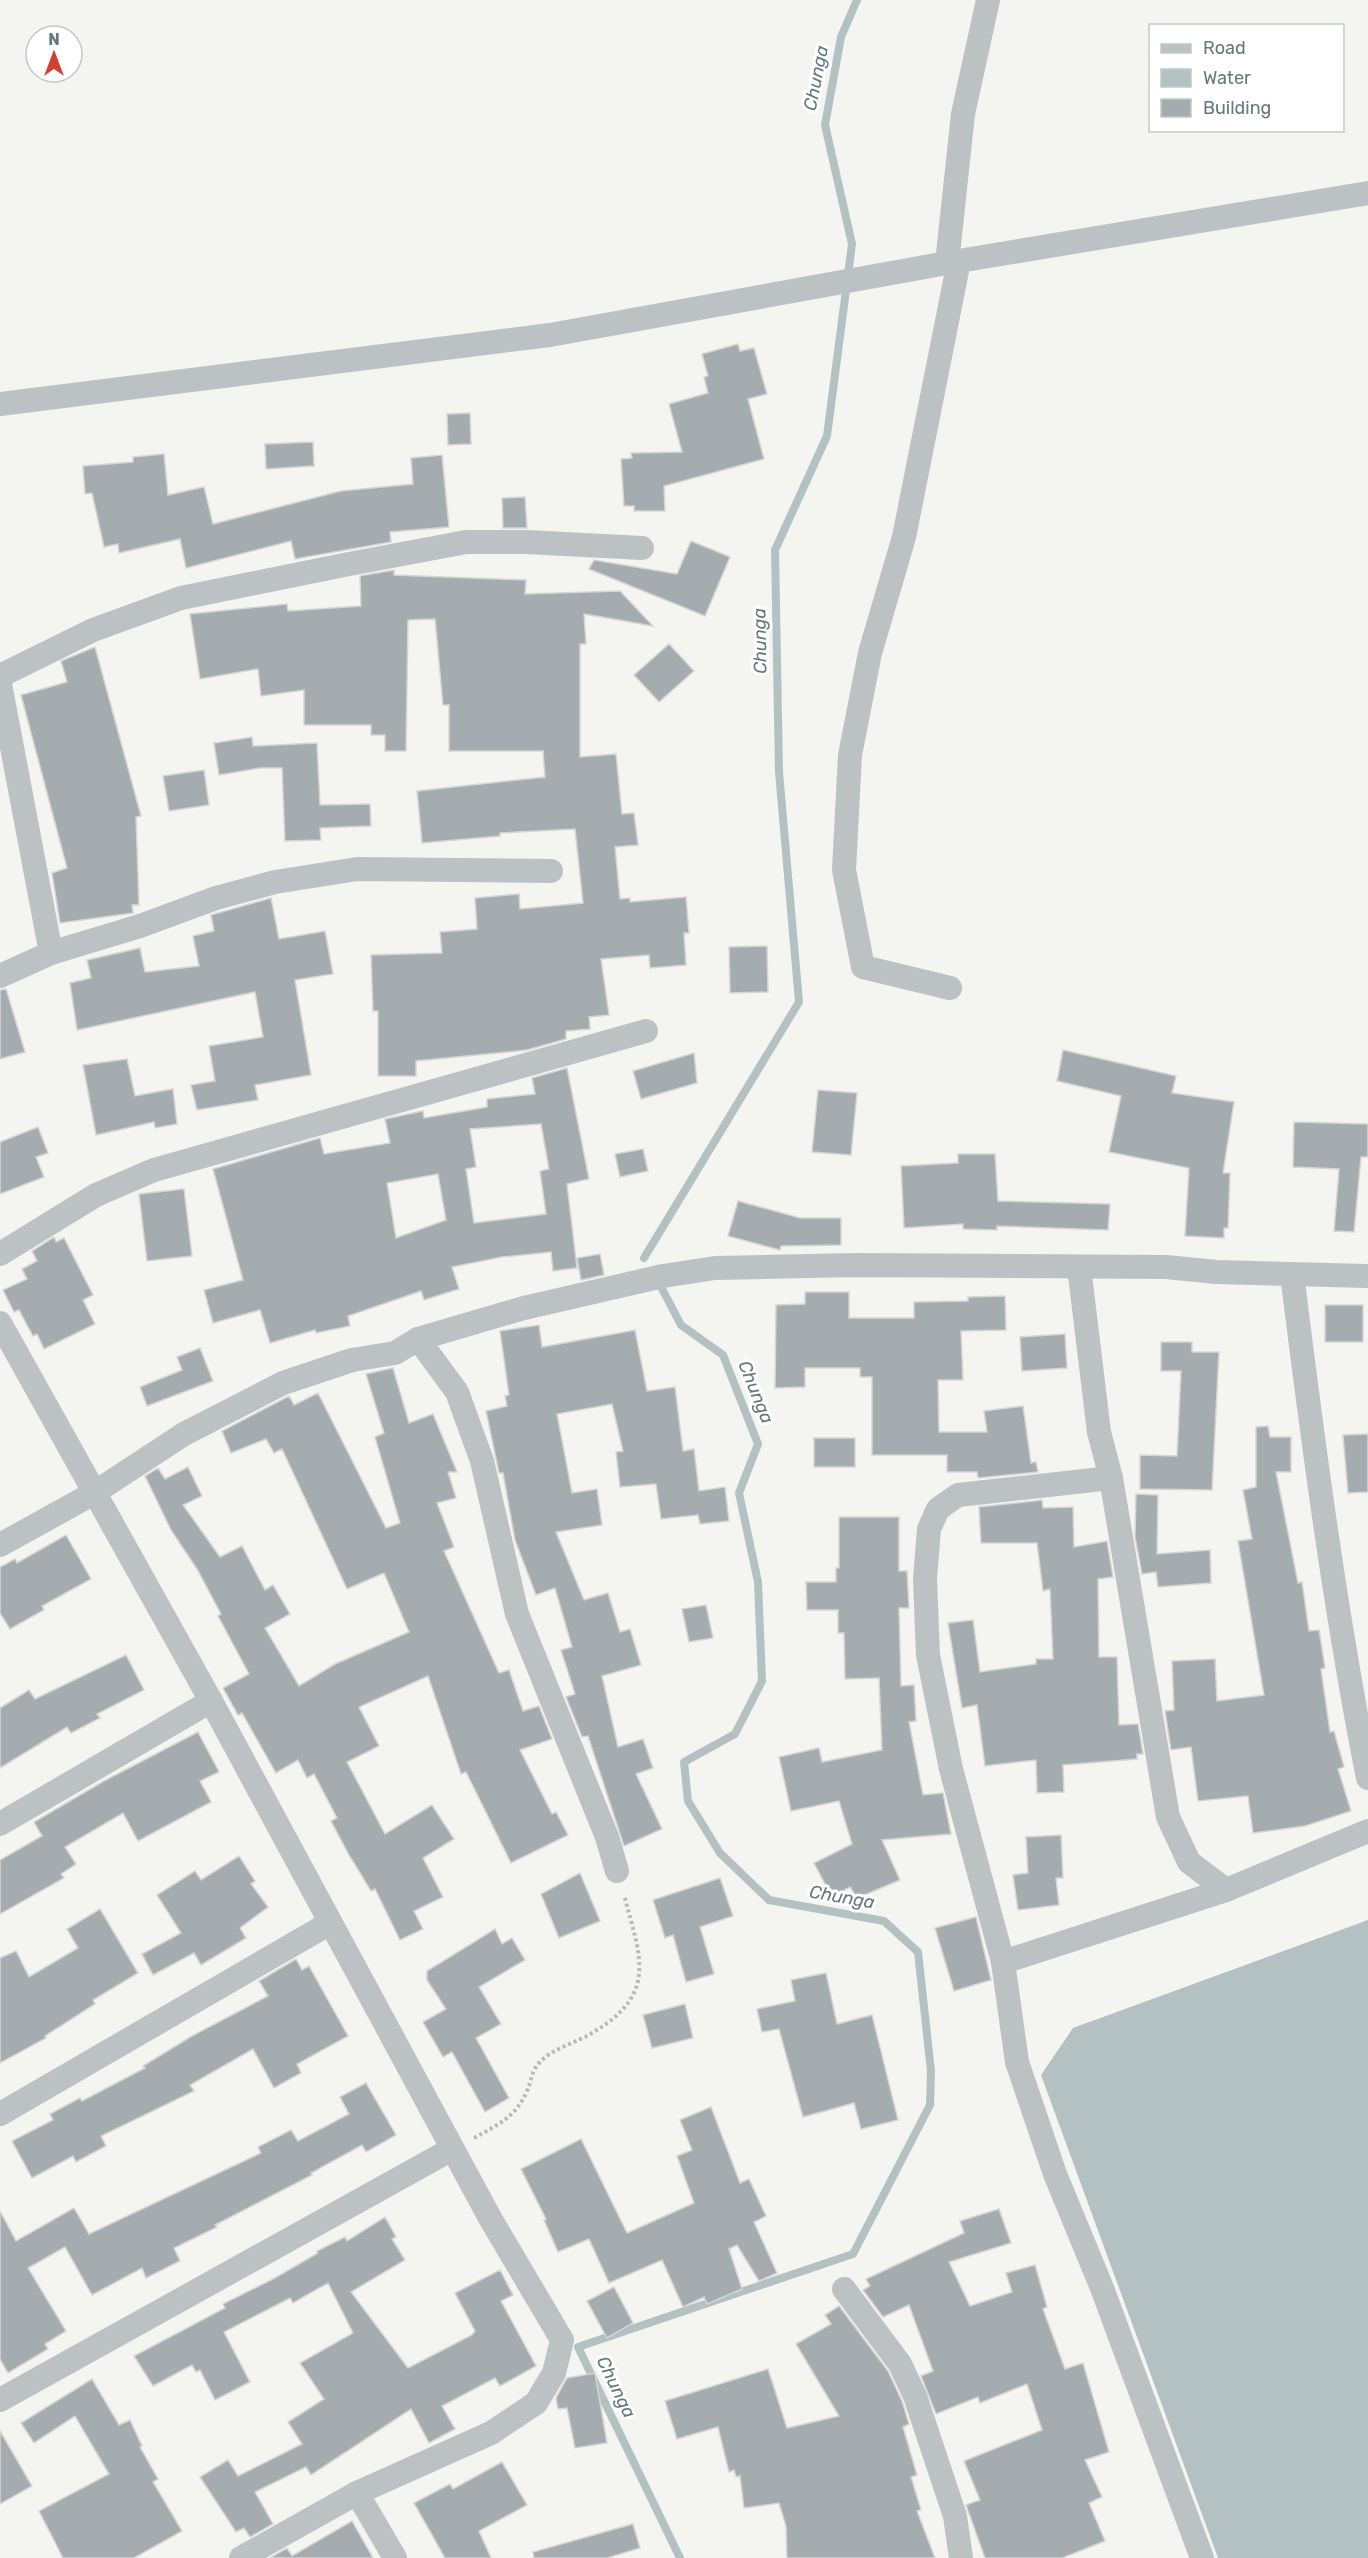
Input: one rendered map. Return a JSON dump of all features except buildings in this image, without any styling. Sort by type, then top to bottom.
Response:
[{"type":"street","points":[[950,988],[862,967],[844,870],[850,755],[870,653],[904,537],[953,262],[963,114],[988,0]]},
{"type":"street","points":[[0,404],[550,335],[806,290],[888,273],[1368,193]]},
{"type":"street","points":[[0,676],[93,630],[181,598],[349,564],[466,542],[526,542],[642,548]]},
{"type":"street","points":[[0,684],[51,953]]},
{"type":"street","points":[[0,976],[51,953],[140,926],[216,898],[313,875],[357,870],[551,871]]},
{"type":"street","points":[[0,1254],[96,1195],[154,1170],[646,1031]]},
{"type":"street","points":[[0,1545],[94,1493],[184,1434],[283,1383],[352,1360],[394,1353],[418,1339],[536,1306],[663,1276],[715,1268],[856,1265],[1166,1267],[1368,1276]]},
{"type":"street","points":[[1079,1267],[1099,1432],[1112,1478],[1168,1817],[1189,1862],[1226,1890]]},
{"type":"street","points":[[1293,1274],[1325,1525],[1346,1662],[1368,1778]]},
{"type":"street","points":[[0,1323],[211,1701],[527,2284],[562,2340],[554,2373],[536,2403],[491,2433],[357,2493],[241,2558]]},
{"type":"street","points":[[418,1339],[457,1392],[482,1461],[517,1614],[603,1827],[617,1871]]},
{"type":"street","points":[[1112,1478],[958,1495],[938,1509],[929,1529],[925,1579],[928,1655],[951,1769],[1003,1962],[1017,2062],[1055,2174],[1110,2310],[1202,2558]]},
{"type":"street","points":[[0,1824],[211,1701]]},
{"type":"street","points":[[1003,1962],[1226,1890],[1368,1831]]},
{"type":"street","points":[[0,2114],[330,1923]]},
{"type":"street","points":[[0,2400],[453,2149]]},
{"type":"street","points":[[844,2289],[900,2364],[915,2396],[955,2516],[961,2558]]},
{"type":"street","points":[[357,2493],[395,2558]]},
{"type":"path","points":[[453,2149],[512,2117],[538,2064],[546,2056],[592,2033],[614,2018],[629,2000],[640,1979],[639,1953],[617,1871]]},
{"type":"water","points":[[1368,1920],[1368,2558],[1218,2558],[1041,2075],[1073,2028]]},
{"type":"waterway","name":"Chunga","points":[[644,1258],[799,1002],[779,772],[775,550],[827,436],[852,244],[825,125],[841,37],[857,0]]},
{"type":"waterway","name":"Chunga","points":[[659,1283],[681,1325],[723,1355],[758,1444],[739,1493],[758,1582],[762,1681],[735,1734],[684,1762],[688,1801],[720,1853],[769,1900],[884,1921],[918,1952],[931,2071],[930,2105],[853,2254],[578,2347],[680,2558]]}]
